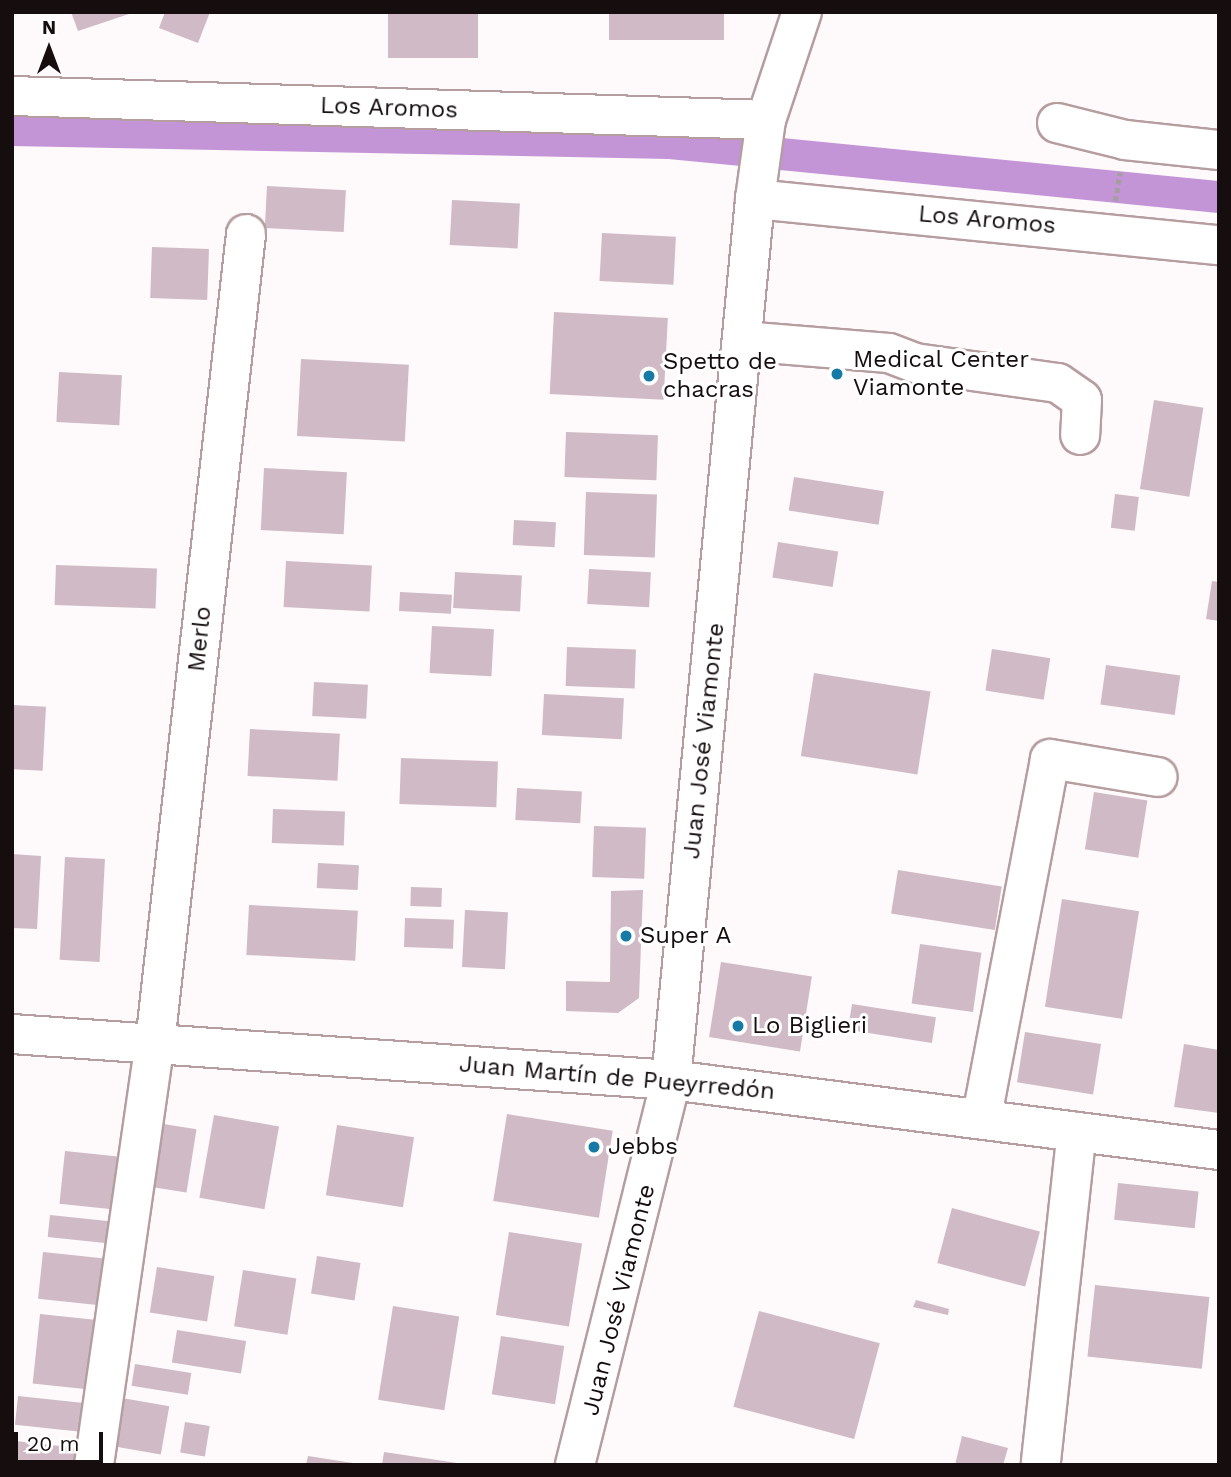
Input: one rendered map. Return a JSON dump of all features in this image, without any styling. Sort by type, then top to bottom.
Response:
[{"type":"main road","name":"Juan José Viamonte","points":[[575,1465],[671,1080],[755,198],[766,120],[802,12]]},
{"type":"main road","name":"Los Aromos","points":[[12,96],[766,120]]},
{"type":"main road","points":[[1058,123],[1125,140],[1219,150]]},
{"type":"main road","name":"Los Aromos","points":[[755,198],[1219,245]]},
{"type":"main road","name":"Merlo","points":[[94,1465],[155,1043],[246,234]]},
{"type":"main road","points":[[742,341],[889,353],[915,363],[1058,383],[1082,400],[1080,435]]},
{"type":"main road","points":[[982,1116],[1050,759],[1157,777]]},
{"type":"main road","name":"Juan Martín de Pueyrredón","points":[[12,1034],[671,1080],[982,1116],[1077,1132],[1219,1150]]},
{"type":"main road","points":[[1041,1461],[1077,1132]]},
{"type":"path","points":[[1110,232],[1125,140]]},
{"type":"building","points":[[71,12],[131,12],[132,13],[78,31]]},
{"type":"building","points":[[165,12],[210,12],[198,43],[159,28]]},
{"type":"building","points":[[388,12],[478,12],[478,58],[388,58]]},
{"type":"building","points":[[609,12],[724,12],[724,40],[609,40]]},
{"type":"building","points":[[267,186],[346,190],[344,232],[265,228]]},
{"type":"building","points":[[452,200],[520,204],[518,248],[450,245]]},
{"type":"building","points":[[602,233],[676,237],[673,285],[599,281]]},
{"type":"building","points":[[152,247],[209,249],[207,300],[150,298]]},
{"type":"building","points":[[554,312],[668,318],[664,400],[550,394]]},
{"type":"building","points":[[301,359],[409,365],[405,442],[297,436]]},
{"type":"building","points":[[59,372],[122,375],[119,425],[56,422]]},
{"type":"building","points":[[1154,400],[1203,408],[1189,497],[1140,489]]},
{"type":"building","points":[[566,432],[658,435],[656,480],[564,477]]},
{"type":"building","points":[[264,468],[347,472],[344,534],[261,530]]},
{"type":"building","points":[[794,477],[884,491],[879,525],[789,511]]},
{"type":"building","points":[[586,492],[657,494],[655,557],[584,555]]},
{"type":"building","points":[[1115,494],[1139,497],[1135,531],[1111,528]]},
{"type":"building","points":[[514,520],[556,522],[555,547],[513,545]]},
{"type":"building","points":[[778,542],[838,552],[833,587],[772,578]]},
{"type":"building","points":[[286,561],[372,566],[369,611],[284,607]]},
{"type":"building","points":[[56,565],[157,569],[156,609],[55,605]]},
{"type":"building","points":[[589,569],[651,572],[649,607],[587,604]]},
{"type":"building","points":[[455,572],[522,576],[520,611],[453,608]]},
{"type":"building","points":[[1212,581],[1219,582],[1219,621],[1206,619]]},
{"type":"building","points":[[400,592],[452,595],[451,614],[399,611]]},
{"type":"building","points":[[432,626],[494,629],[491,676],[430,673]]},
{"type":"building","points":[[567,647],[636,649],[635,688],[566,686]]},
{"type":"building","points":[[992,649],[1050,658],[1044,700],[985,690]]},
{"type":"building","points":[[1106,665],[1180,675],[1175,715],[1100,705]]},
{"type":"building","points":[[814,673],[931,691],[917,774],[801,756]]},
{"type":"building","points":[[314,682],[368,685],[366,719],[312,716]]},
{"type":"building","points":[[544,694],[624,698],[622,739],[542,735]]},
{"type":"building","points":[[12,705],[46,707],[43,771],[12,769]]},
{"type":"building","points":[[250,729],[340,734],[337,781],[248,776]]},
{"type":"building","points":[[401,758],[498,761],[496,807],[399,804]]},
{"type":"building","points":[[517,788],[582,791],[580,823],[515,820]]},
{"type":"building","points":[[1094,792],[1147,800],[1138,858],[1085,849]]},
{"type":"building","points":[[273,809],[345,812],[344,845],[272,843]]},
{"type":"building","points":[[594,826],[646,828],[644,879],[592,877]]},
{"type":"building","points":[[12,854],[41,856],[37,929],[12,928]]},
{"type":"building","points":[[65,857],[105,859],[100,962],[60,960]]},
{"type":"building","points":[[318,863],[359,865],[358,890],[317,888]]},
{"type":"building","points":[[898,870],[1002,886],[995,930],[891,913]]},
{"type":"building","points":[[411,887],[442,888],[441,907],[410,906]]},
{"type":"building","name":"Super A","points":[[643,890],[639,998],[618,1013],[566,1011],[566,981],[610,982],[611,891]]},
{"type":"building","points":[[1062,899],[1139,911],[1122,1019],[1045,1007]]},
{"type":"building","points":[[249,905],[358,911],[355,961],[246,955]]},
{"type":"building","points":[[465,910],[508,912],[505,969],[462,967]]},
{"type":"building","points":[[405,918],[454,920],[453,949],[404,947]]},
{"type":"building","points":[[920,944],[981,953],[973,1012],[912,1003]]},
{"type":"building","points":[[721,962],[812,976],[800,1051],[709,1037]]},
{"type":"building","points":[[852,1004],[936,1017],[932,1043],[848,1030]]},
{"type":"building","points":[[1025,1032],[1101,1044],[1093,1094],[1017,1082]]},
{"type":"building","points":[[1184,1044],[1219,1050],[1219,1113],[1174,1107]]},
{"type":"building","points":[[507,1114],[613,1131],[599,1218],[493,1201]]},
{"type":"building","points":[[214,1115],[279,1126],[264,1209],[199,1198]]},
{"type":"building","points":[[157,1123],[197,1129],[186,1192],[147,1186]]},
{"type":"building","points":[[337,1125],[414,1137],[403,1207],[326,1195]]},
{"type":"building","points":[[65,1151],[118,1157],[112,1209],[59,1204]]},
{"type":"building","points":[[1118,1183],[1199,1191],[1195,1228],[1114,1220]]},
{"type":"building","points":[[952,1208],[1040,1232],[1025,1287],[937,1263]]},
{"type":"building","points":[[50,1215],[115,1222],[112,1244],[48,1237]]},
{"type":"building","points":[[509,1232],[582,1244],[569,1327],[496,1315]]},
{"type":"building","points":[[43,1252],[112,1259],[107,1306],[38,1299]]},
{"type":"building","points":[[317,1256],[360,1263],[355,1300],[311,1294]]},
{"type":"building","points":[[157,1267],[214,1276],[207,1322],[150,1312]]},
{"type":"building","points":[[243,1270],[296,1278],[287,1335],[234,1326]]},
{"type":"building","points":[[1095,1285],[1209,1297],[1202,1369],[1087,1357]]},
{"type":"building","points":[[916,1300],[949,1309],[948,1315],[913,1307]]},
{"type":"building","points":[[393,1306],[459,1316],[444,1410],[378,1400]]},
{"type":"building","points":[[759,1311],[880,1343],[854,1439],[733,1407]]},
{"type":"building","points":[[40,1314],[97,1320],[89,1390],[33,1384]]},
{"type":"building","points":[[177,1330],[246,1341],[241,1374],[172,1363]]},
{"type":"building","points":[[501,1336],[564,1346],[555,1404],[492,1394]]},
{"type":"building","points":[[135,1364],[191,1373],[188,1395],[132,1386]]},
{"type":"building","points":[[18,1396],[91,1404],[88,1432],[15,1425]]},
{"type":"building","points":[[122,1398],[169,1406],[161,1455],[113,1446]]},
{"type":"building","points":[[185,1422],[210,1426],[205,1457],[180,1453]]},
{"type":"building","points":[[962,1436],[1008,1448],[1003,1465],[955,1465]]},
{"type":"building","points":[[16,1441],[78,1448],[77,1465],[14,1464]]},
{"type":"building","points":[[384,1452],[457,1463],[457,1465],[382,1465]]},
{"type":"building","points":[[308,1456],[353,1463],[306,1465]]},
{"type":"waterway","points":[[12,130],[670,143],[1219,197]]},
{"type":"place","name":"Medical Center Viamonte","points":[[837,374]]},
{"type":"place","name":"Spetto de chacras","points":[[649,376]]},
{"type":"place","name":"Super A","points":[[626,936]]},
{"type":"place","name":"Lo Biglieri","points":[[738,1026]]},
{"type":"place","name":"Jebbs","points":[[594,1147]]}]
